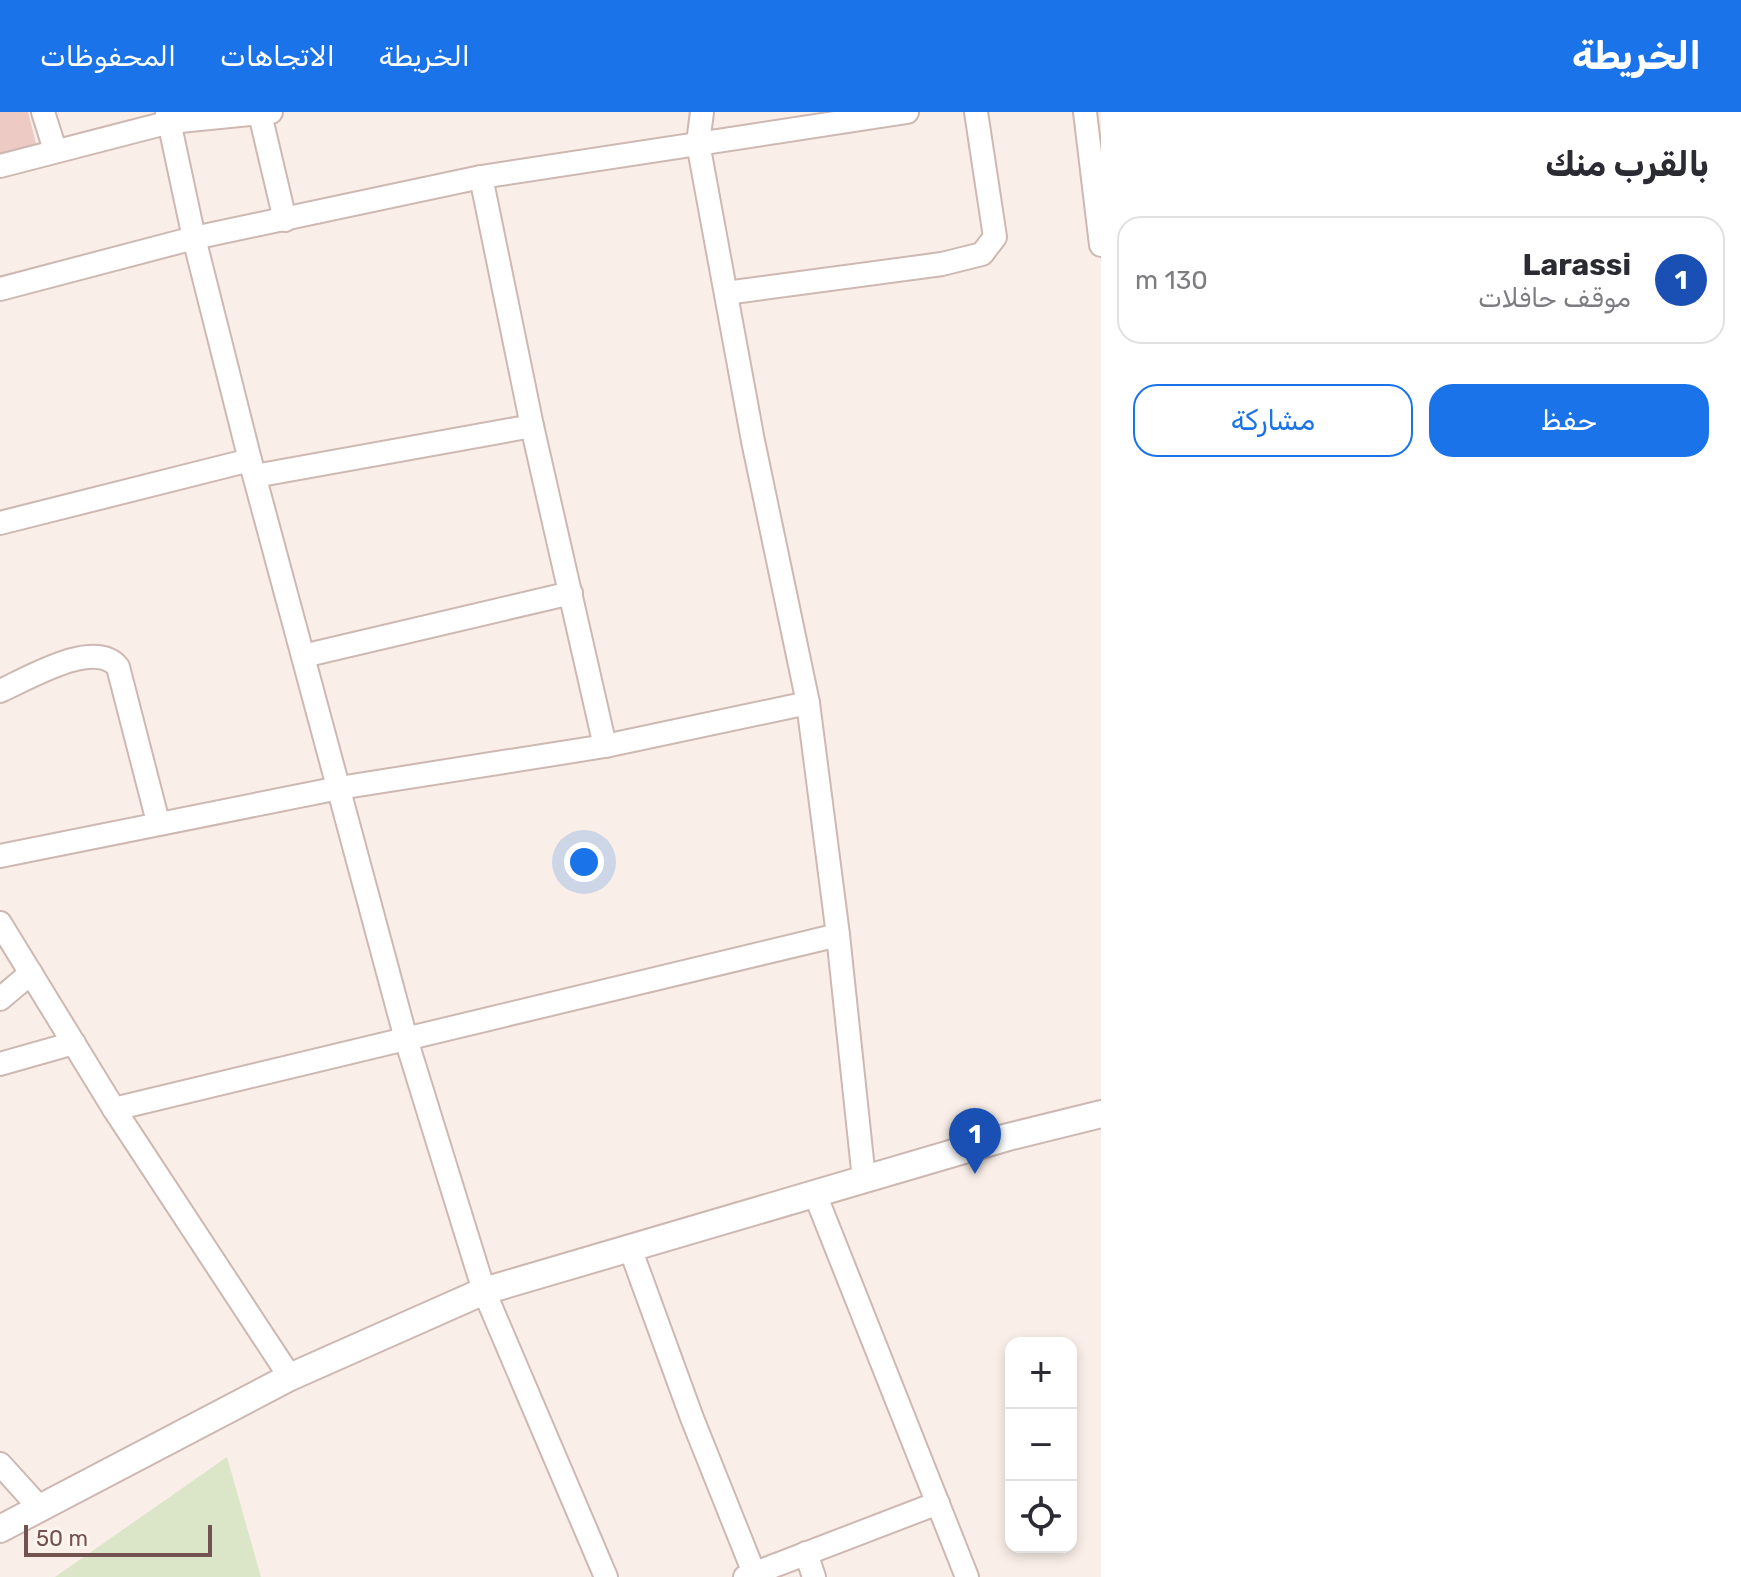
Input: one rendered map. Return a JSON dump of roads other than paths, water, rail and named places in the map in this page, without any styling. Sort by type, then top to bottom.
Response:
[{"type":"street","points":[[43,112],[55,150]]},
{"type":"street","points":[[702,112],[698,143],[808,703],[838,935],[864,1179]]},
{"type":"street","points":[[0,289],[194,238],[481,177],[857,116],[907,112]]},
{"type":"street","points":[[726,293],[942,264],[982,254],[995,237],[976,112]]},
{"type":"street","points":[[1085,112],[1096,159],[1101,239]]},
{"type":"street","points":[[0,166],[169,117],[265,113],[285,220]]},
{"type":"street","points":[[169,117],[194,238],[252,468],[406,1039],[484,1291],[606,1577]]},
{"type":"street","points":[[481,177],[532,426],[605,746]]},
{"type":"street","points":[[0,523],[252,468],[532,426]]},
{"type":"street","points":[[303,656],[571,593]]},
{"type":"street","points":[[0,691],[73,659],[94,655],[112,661],[118,667],[158,822]]},
{"type":"street","points":[[0,856],[339,788],[605,746],[808,703]]},
{"type":"street","points":[[0,923],[114,1109],[290,1377]]},
{"type":"street","points":[[114,1109],[838,935]]},
{"type":"street","points":[[0,999],[31,973]]},
{"type":"street","points":[[0,1064],[74,1043]]},
{"type":"street","points":[[4,1519],[39,1507],[290,1377],[484,1291],[864,1179],[1101,1114]]},
{"type":"street","points":[[815,1194],[967,1577]]},
{"type":"street","points":[[630,1248],[749,1575],[938,1503]]},
{"type":"street","points":[[0,1464],[39,1507]]},
{"type":"street","points":[[806,1553],[814,1577]]},
{"type":"place","name":"Larassi","points":[[975,1174]]}]
